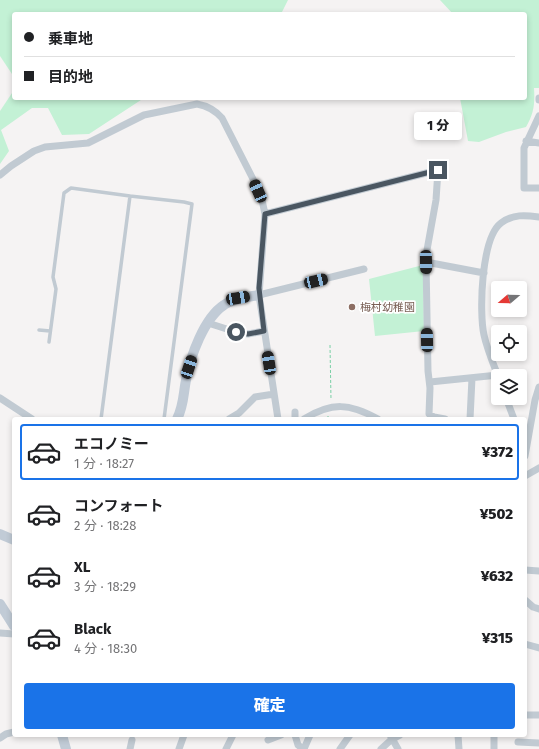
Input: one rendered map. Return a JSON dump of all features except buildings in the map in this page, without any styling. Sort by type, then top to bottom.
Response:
[{"type":"street","points":[[0,175],[34,151],[46,147],[88,143],[144,115],[197,104],[206,105],[216,111],[222,118],[254,181],[262,200],[265,214],[259,294],[278,417]]},
{"type":"street","points":[[539,116],[524,148],[524,188],[539,188]]},
{"type":"street","points":[[526,142],[539,142]]},
{"type":"street","points":[[265,214],[438,170],[436,200],[426,262],[428,371],[430,382],[429,414],[432,417]]},
{"type":"street","points":[[496,369],[484,335],[481,316],[481,297],[486,258],[492,234],[501,223],[523,215],[539,217]]},
{"type":"street","points":[[426,262],[484,273]]},
{"type":"street","points":[[178,417],[183,404],[185,382],[195,348],[208,323],[225,304],[238,298],[364,269]]},
{"type":"street","points":[[208,323],[236,332],[248,334],[264,331]]},
{"type":"street","points":[[430,382],[491,377]]},
{"type":"street","points":[[470,417],[472,378]]},
{"type":"street","points":[[527,443],[539,387]]},
{"type":"street","points":[[232,417],[239,413],[255,397],[274,394]]},
{"type":"street","points":[[0,398],[29,417]]},
{"type":"street","points":[[509,405],[513,417]]},
{"type":"street","points":[[307,417],[317,411],[340,406],[362,410],[374,417]]},
{"type":"street","points":[[527,475],[539,468]]},
{"type":"street","points":[[0,534],[12,539]]},
{"type":"street","points":[[527,570],[539,571]]},
{"type":"street","points":[[527,602],[533,607],[539,608]]},
{"type":"street","points":[[0,604],[12,623]]},
{"type":"street","points":[[0,633],[12,634]]},
{"type":"street","points":[[527,645],[539,648]]},
{"type":"street","points":[[527,715],[539,715]]},
{"type":"street","points":[[0,738],[12,732]]},
{"type":"street","points":[[63,737],[66,749]]},
{"type":"street","points":[[179,749],[183,737]]},
{"type":"street","points":[[226,749],[232,737]]},
{"type":"street","points":[[268,740],[276,737]]},
{"type":"street","points":[[296,737],[298,745],[303,749],[309,737]]},
{"type":"street","points":[[340,749],[349,737]]},
{"type":"street","points":[[381,749],[391,737],[398,749]]},
{"type":"street","points":[[458,737],[459,749]]},
{"type":"street","points":[[494,737],[494,749]]},
{"type":"street","points":[[130,749],[132,740]]},
{"type":"street","points":[[518,742],[539,743]]},
{"type":"lane","points":[[49,342],[56,289],[53,277],[64,193],[71,188],[192,204],[164,417]]},
{"type":"lane","points":[[101,417],[130,196]]},
{"type":"lane","points":[[39,330],[50,331]]},
{"type":"path","points":[[328,408],[332,399],[330,345]]},
{"type":"green space","points":[[0,0],[288,0],[282,12],[12,12],[12,74],[0,56]]},
{"type":"green space","points":[[440,0],[539,0],[539,88],[534,88],[531,118],[526,127],[506,132],[479,142],[468,141],[460,100],[527,100],[527,12],[451,12]]},
{"type":"green space","points":[[12,93],[12,100],[141,100],[89,134],[62,135],[48,108],[32,108],[1,130],[9,151],[0,164],[0,111]]},
{"type":"green space","points":[[423,265],[424,331],[375,336],[369,279]]},
{"type":"place","name":"梅村幼稚園","points":[[352,307]]},
{"type":"route","points":[[236,332],[248,334],[264,331],[259,288],[265,214],[438,170]]}]
